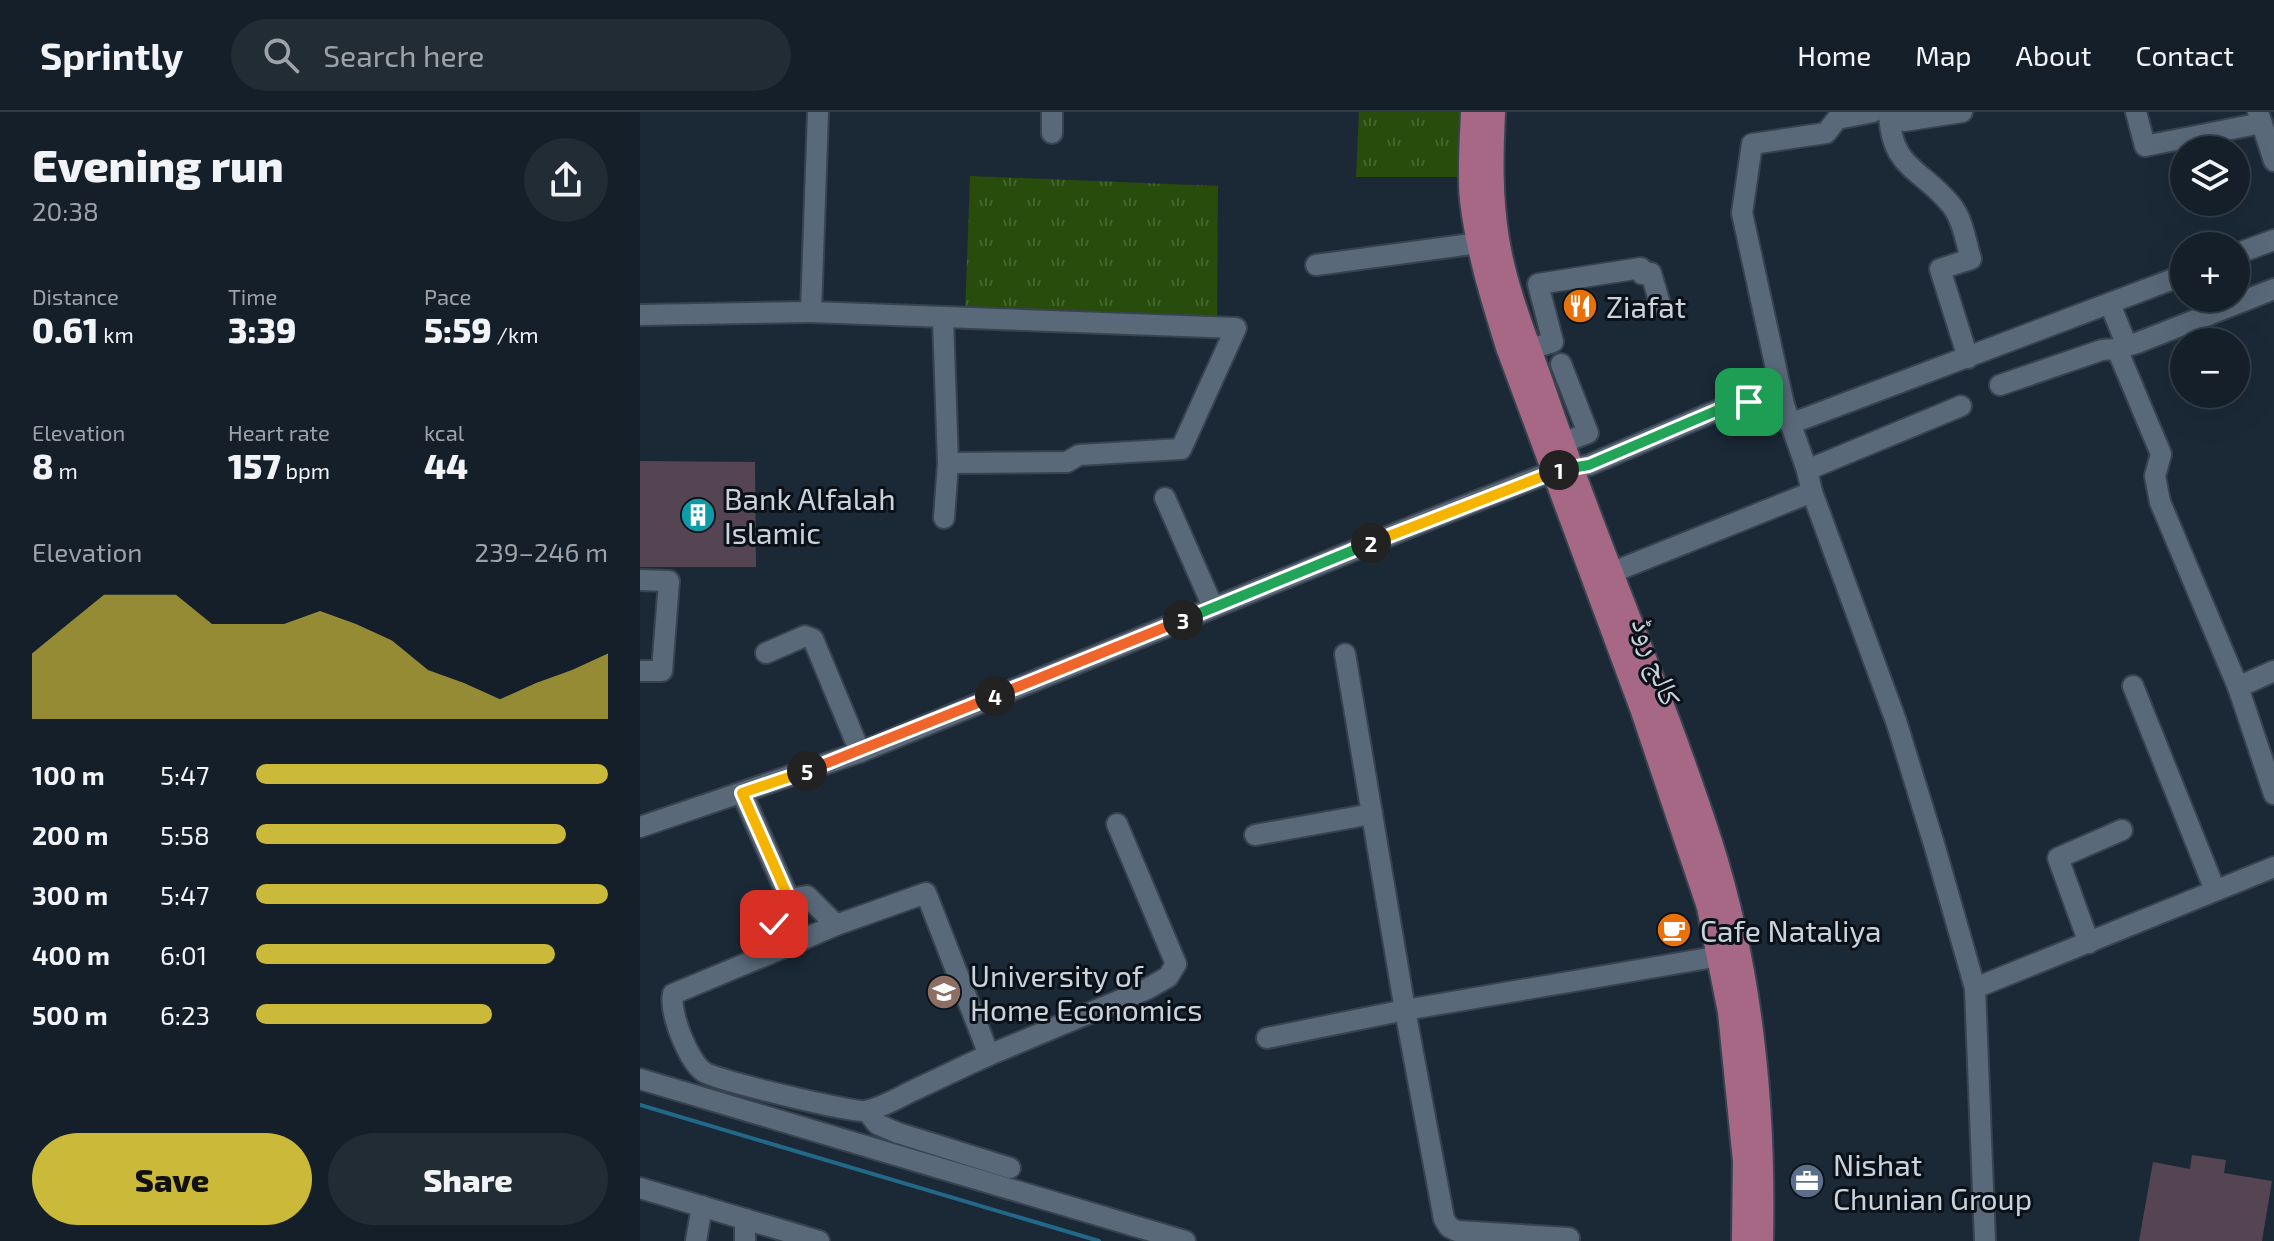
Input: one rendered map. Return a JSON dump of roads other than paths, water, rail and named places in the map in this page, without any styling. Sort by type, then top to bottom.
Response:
[{"type":"main road","name":"کالج روڈ","points":[[1473,112],[1472,199],[1479,243],[1508,347],[1562,469],[1711,844],[1736,941],[1749,1018],[1761,1131],[1761,1241]]},
{"type":"main road","name":"کالج روڈ","points":[[1493,112],[1492,182],[1497,239],[1506,277],[1562,443],[1562,469]]},
{"type":"main road","name":"کالج روڈ","points":[[1602,576],[1709,907],[1720,956],[1730,1012],[1745,1161],[1744,1241]]},
{"type":"street","points":[[811,312],[818,112]]},
{"type":"street","points":[[1873,112],[1837,119],[1826,133],[1752,144],[1742,213],[1789,421],[1896,721],[1975,988],[1985,1241]]},
{"type":"street","points":[[1890,112],[1889,134],[1895,151],[1953,208],[1963,231],[1971,259],[1940,269],[1968,358]]},
{"type":"street","points":[[1890,112],[1904,121],[1962,112]]},
{"type":"street","points":[[2136,112],[2145,146],[2260,117],[2272,150]]},
{"type":"street","points":[[2250,249],[2274,240]]},
{"type":"street","points":[[1316,265],[1479,243]]},
{"type":"street","points":[[1530,349],[1553,342],[1538,284],[1641,268],[1642,274],[1651,273],[1660,304]]},
{"type":"street","points":[[2000,385],[2102,350],[2118,330],[2170,287]]},
{"type":"street","points":[[1789,421],[1968,358],[2118,330],[2274,289]]},
{"type":"street","points":[[640,315],[811,312],[1236,328],[1181,449],[1079,455],[1067,462],[948,463]]},
{"type":"street","points":[[943,319],[948,463],[944,518]]},
{"type":"street","points":[[2118,330],[2161,454],[2155,476],[2160,502],[2238,687],[2274,794]]},
{"type":"street","points":[[1561,364],[1588,433],[1562,443]]},
{"type":"street","points":[[640,827],[860,752],[1213,607],[1562,469],[1589,465],[1725,407],[1756,402],[1779,407],[1789,421]]},
{"type":"street","points":[[1804,462],[1961,406]]},
{"type":"street","points":[[1602,576],[1812,492]]},
{"type":"street","points":[[1165,498],[1213,607]]},
{"type":"street","points":[[640,580],[669,581],[662,671],[640,671]]},
{"type":"street","points":[[766,653],[805,636],[813,639],[860,752]]},
{"type":"street","points":[[1345,654],[1444,1219],[1449,1227],[1457,1231],[1569,1238]]},
{"type":"street","points":[[2238,687],[2274,671]]},
{"type":"street","points":[[2133,686],[2215,890]]},
{"type":"street","points":[[742,793],[789,899]]},
{"type":"street","points":[[1255,835],[1372,814]]},
{"type":"street","points":[[989,1055],[926,893],[836,925],[673,994],[671,1002],[692,1058],[703,1072],[733,1083],[859,1112],[867,1111],[989,1055],[1147,989],[1168,977],[1176,964],[1117,824]]},
{"type":"street","points":[[2089,943],[2058,858],[2122,830]]},
{"type":"street","points":[[1975,988],[2274,867]]},
{"type":"street","points":[[776,951],[779,943],[774,924],[775,909],[789,899],[807,896],[836,925]]},
{"type":"street","points":[[1267,1038],[1405,1010],[1720,956]]},
{"type":"street","points":[[640,1079],[1185,1241]]},
{"type":"street","points":[[867,1111],[877,1124],[898,1133],[1010,1168]]},
{"type":"street","points":[[640,1188],[819,1241]]},
{"type":"street","points":[[696,1241],[702,1206]]},
{"type":"street","points":[[745,1219],[745,1241]]},
{"type":"waterway","points":[[640,1105],[1099,1241]]},
{"type":"place","name":"Ziafat","points":[[1580,306]]},
{"type":"place","name":"Bank Alfalah Islamic","points":[[698,515]]},
{"type":"place","name":"Cafe Nataliya","points":[[1674,930]]},
{"type":"place","name":"University of Home Economics","points":[[944,992]]},
{"type":"place","name":"Nishat Chunian Group","points":[[1807,1181]]}]
